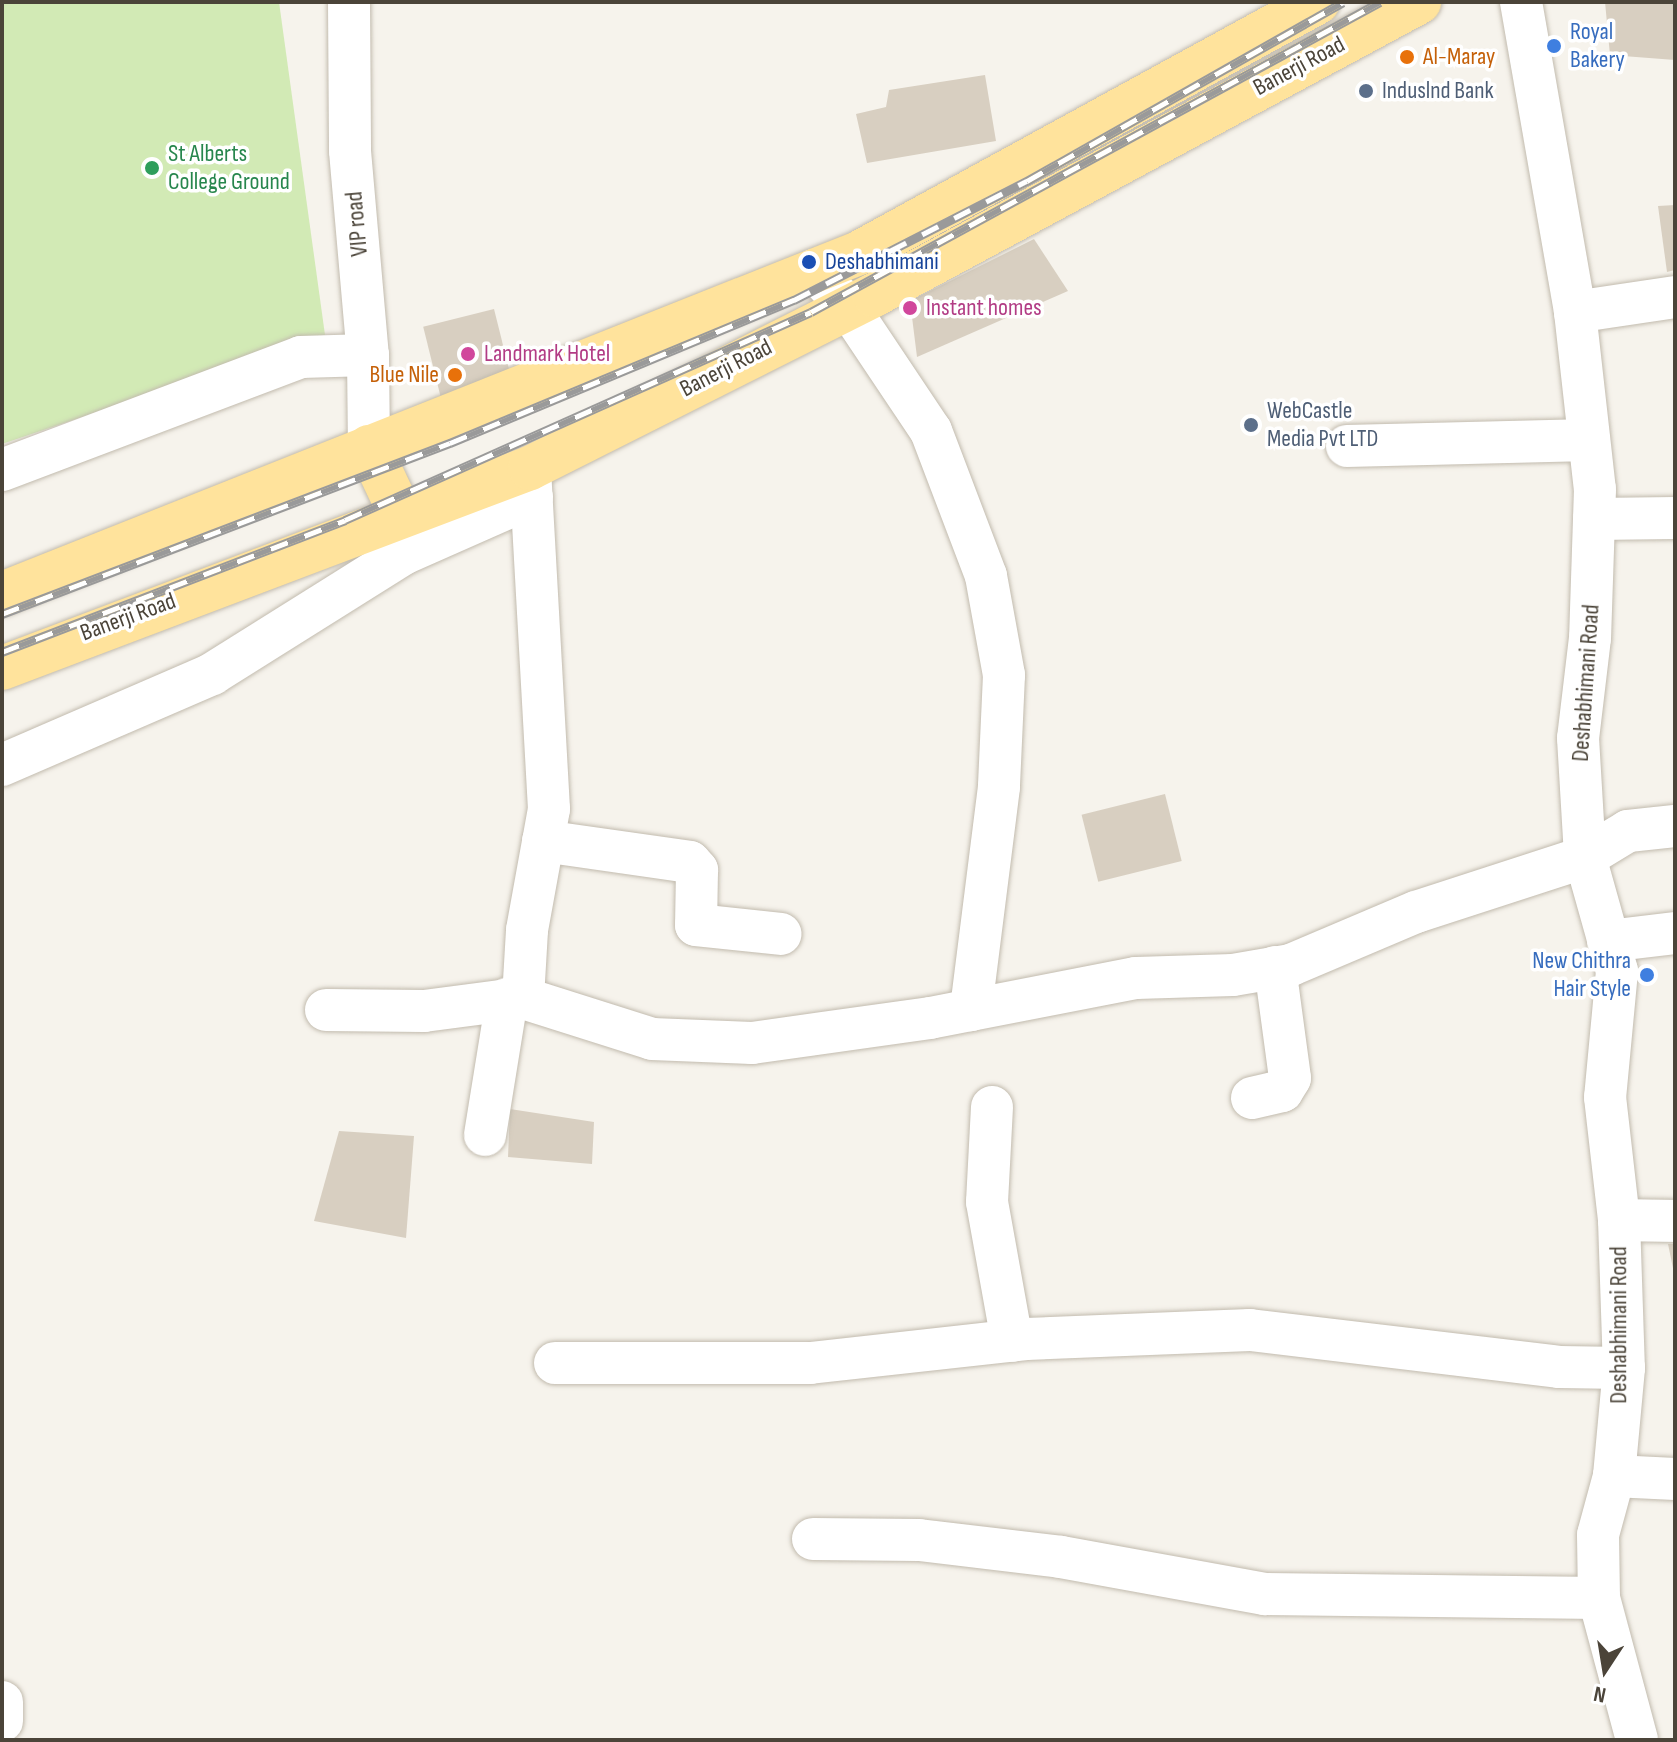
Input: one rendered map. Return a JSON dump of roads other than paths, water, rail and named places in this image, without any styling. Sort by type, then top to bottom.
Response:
[{"type":"main road","name":"Banerji Road","points":[[369,447],[859,253],[1318,2]]},
{"type":"main road","name":"Banerji Road","points":[[2,668],[401,515],[531,482],[848,307],[1419,2]]},
{"type":"main road","points":[[2,594],[369,447],[401,515]]},
{"type":"street","name":"VIP road","points":[[349,2],[350,151],[368,355],[369,447]]},
{"type":"street","name":"Deshabhimani Road","points":[[1521,2],[1575,312],[1589,440],[1594,519],[1590,638],[1578,738],[1585,857],[1617,971],[1605,1097],[1619,1220],[1624,1368],[1614,1476],[1598,1535],[1599,1598],[1637,1740]]},
{"type":"street","points":[[814,270],[848,307],[931,431],[986,576],[1004,675],[999,787],[971,1010]]},
{"type":"street","points":[[1575,312],[1675,297]]},
{"type":"street","points":[[2,470],[301,357],[368,355]]},
{"type":"street","points":[[1347,446],[1589,440]]},
{"type":"street","points":[[2,765],[212,674],[403,554],[531,482],[548,794],[543,841],[515,999],[485,1135]]},
{"type":"street","points":[[1594,519],[1675,518]]},
{"type":"street","points":[[326,1010],[424,1011],[515,999],[652,1039],[695,1044],[752,1043],[971,1010],[1136,978],[1233,975],[1275,967],[1416,912],[1585,857],[1628,831],[1675,826]]},
{"type":"street","points":[[543,841],[690,862],[697,870],[696,925],[781,934]]},
{"type":"street","points":[[1608,941],[1675,933]]},
{"type":"street","points":[[1252,1098],[1282,1091],[1290,1078],[1275,967]]},
{"type":"street","points":[[992,1107],[987,1202],[1012,1341]]},
{"type":"street","points":[[1619,1220],[1675,1221]]},
{"type":"street","points":[[555,1363],[810,1363],[1135,1331],[1250,1330],[1559,1367],[1624,1368]]},
{"type":"street","points":[[1614,1476],[1675,1479]]},
{"type":"street","points":[[813,1539],[919,1540],[1061,1557],[1265,1594],[1599,1598]]},
{"type":"street","points":[[2,1702],[2,1721]]},
{"type":"railway","points":[[2,614],[450,443],[794,300],[1027,181],[1343,2]]},
{"type":"railway","points":[[2,652],[345,520],[811,312],[1380,2]]},
{"type":"place","name":"Royal Bakery","points":[[1554,46]]},
{"type":"place","name":"Al-Maray","points":[[1407,57]]},
{"type":"place","name":"Induslnd Bank","points":[[1366,91]]},
{"type":"place","name":"St Alberts College Ground","points":[[152,168]]},
{"type":"place","name":"Deshabhimani","points":[[809,262]]},
{"type":"place","name":"Instant homes","points":[[910,308]]},
{"type":"place","name":"Landmark Hotel","points":[[468,354]]},
{"type":"place","name":"Blue Nile","points":[[455,375]]},
{"type":"place","name":"WebCastle Media Pvt LTD","points":[[1251,425]]},
{"type":"place","name":"New Chithra Hair Style","points":[[1647,975]]}]
